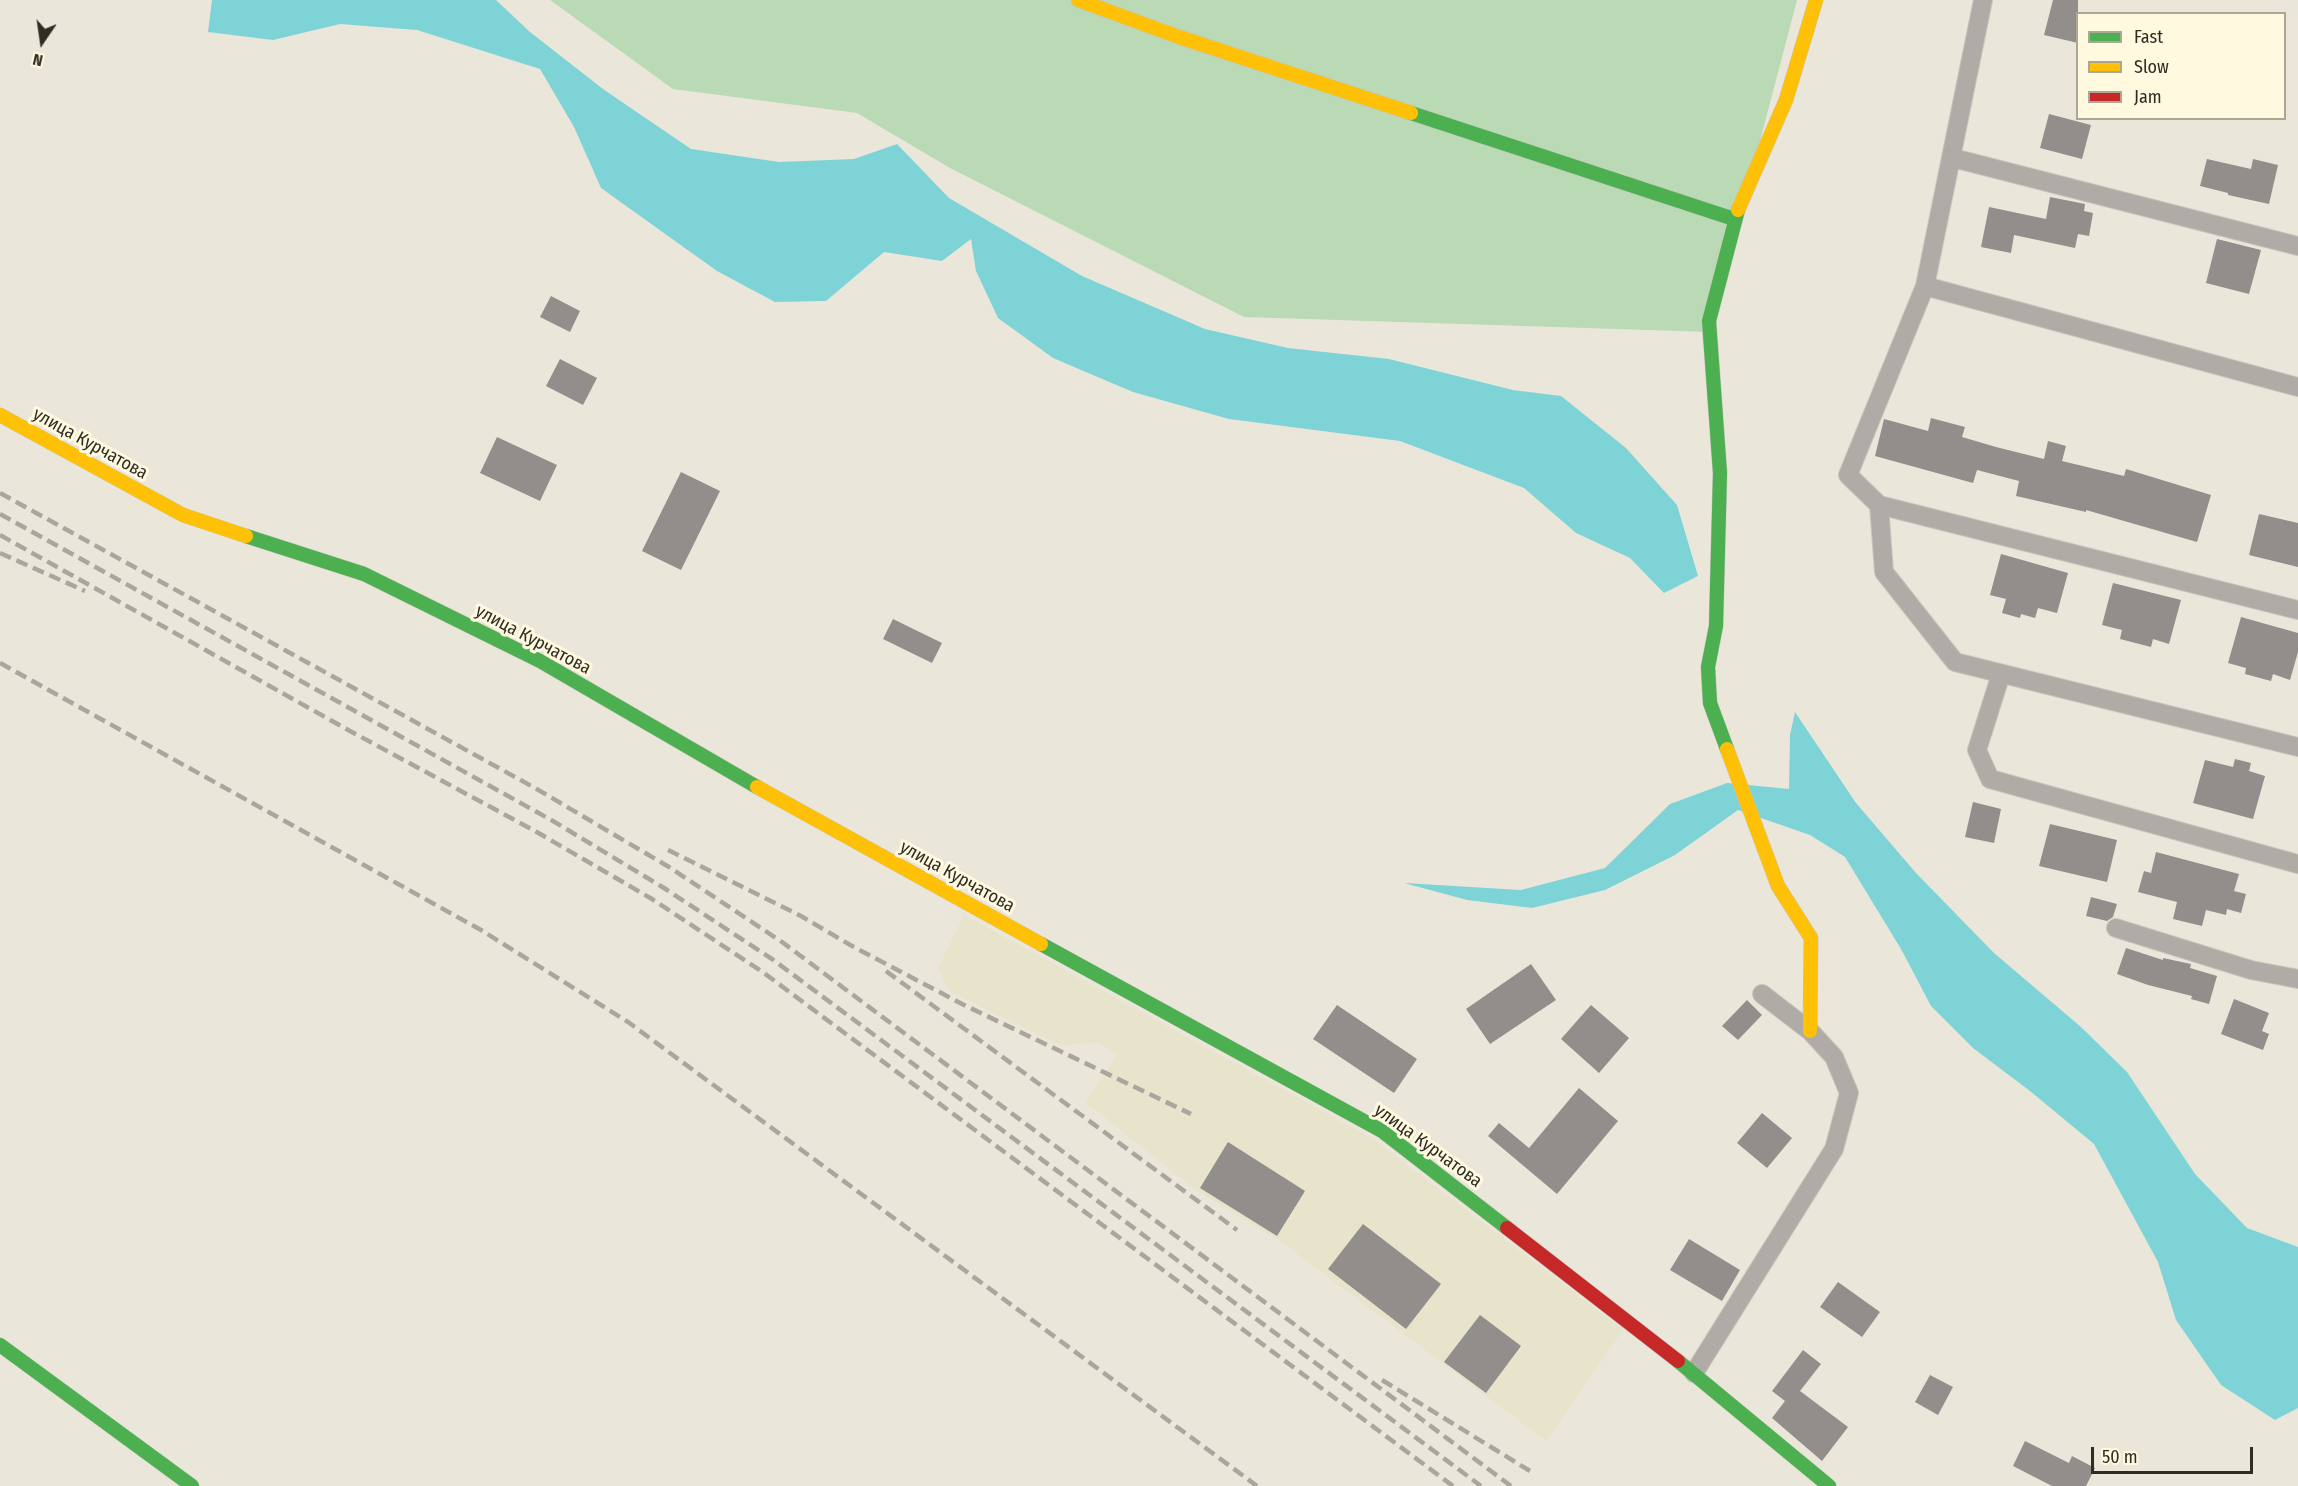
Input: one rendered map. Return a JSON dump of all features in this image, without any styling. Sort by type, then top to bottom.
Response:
[{"type":"street","points":[[1078,0],[1179,37],[1734,219]]},
{"type":"street","points":[[1810,1030],[1811,938],[1778,886],[1710,703],[1708,667],[1716,626],[1720,473],[1709,321],[1734,219],[1786,100],[1815,0]]},
{"type":"street","points":[[1983,0],[1953,158],[1925,286],[1848,475],[1879,505],[2298,610]]},
{"type":"street","points":[[1953,158],[2298,246]]},
{"type":"street","points":[[1925,286],[2298,387]]},
{"type":"street","name":"улица Курчатова","points":[[0,415],[183,515],[364,574],[540,661],[707,760],[1382,1131],[1695,1373],[1828,1486]]},
{"type":"street","points":[[1879,505],[1884,572],[1955,663],[2298,747]]},
{"type":"street","points":[[2001,674],[1977,750],[1990,779],[2298,864]]},
{"type":"street","points":[[2116,928],[2251,970],[2298,979]]},
{"type":"street","points":[[1695,1373],[1834,1149],[1848,1093],[1833,1057],[1810,1030],[1762,994]]},
{"type":"street","points":[[0,1345],[192,1486]]},
{"type":"shaded area","points":[[964,915],[1375,1140],[1623,1330],[1546,1441],[1277,1239],[1197,1191],[1085,1102],[1117,1055],[1098,1042],[1061,1046],[948,990],[938,968]]},
{"type":"green space","points":[[550,0],[1797,0],[1710,332],[1244,317],[950,168],[857,113],[673,89]]},
{"type":"water","points":[[212,0],[496,0],[530,32],[603,89],[691,149],[779,162],[854,159],[897,144],[949,198],[1082,276],[1205,329],[1288,348],[1389,359],[1513,390],[1561,396],[1626,448],[1677,505],[1698,576],[1664,593],[1630,558],[1576,533],[1524,488],[1400,441],[1229,419],[1133,392],[1053,358],[998,318],[976,271],[971,239],[942,261],[884,252],[826,301],[775,302],[717,271],[601,188],[574,127],[540,69],[417,30],[340,24],[273,40],[208,32]]},
{"type":"water","points":[[1795,712],[1856,803],[1916,873],[1994,953],[2081,1027],[2127,1072],[2195,1174],[2247,1228],[2298,1247],[2298,1408],[2275,1420],[2221,1385],[2176,1320],[2158,1262],[2094,1144],[1973,1048],[1931,1006],[1901,949],[1845,857],[1810,835],[1738,810],[1675,855],[1605,890],[1532,908],[1467,900],[1404,883],[1521,890],[1605,868],[1670,804],[1727,783],[1789,789],[1790,735]]},
{"type":"building","points":[[2053,0],[2078,0],[2076,43],[2044,35]]},
{"type":"building","points":[[2049,114],[2091,125],[2082,159],[2040,148]]},
{"type":"building","points":[[2207,159],[2251,169],[2253,159],[2278,165],[2269,204],[2200,186]]},
{"type":"building","points":[[2050,197],[2085,204],[2084,211],[2093,213],[2089,236],[2078,234],[2075,248],[2014,235],[2011,253],[1981,247],[1989,207],[2046,219]]},
{"type":"building","points":[[2217,239],[2261,250],[2249,294],[2206,283]]},
{"type":"building","points":[[551,296],[580,311],[570,332],[540,317]]},
{"type":"building","points":[[560,359],[597,378],[583,405],[546,386]]},
{"type":"building","points":[[1931,418],[1965,427],[1962,437],[1996,447],[2044,459],[2048,441],[2066,446],[2062,461],[2124,476],[2126,469],[2211,495],[2197,542],[2086,510],[2086,512],[2016,496],[2019,481],[1977,470],[1973,483],[1875,456],[1884,419],[1928,431]]},
{"type":"building","points":[[497,437],[557,465],[540,501],[480,473]]},
{"type":"building","points":[[681,472],[720,491],[681,570],[642,551]]},
{"type":"building","points":[[2259,514],[2298,523],[2298,567],[2249,555]]},
{"type":"building","points":[[2001,554],[2068,573],[2057,613],[2038,608],[2035,618],[2021,614],[2020,618],[2002,613],[2006,599],[1990,595]]},
{"type":"building","points":[[2113,583],[2181,600],[2169,644],[2153,639],[2151,647],[2120,639],[2122,630],[2102,625]]},
{"type":"building","points":[[2241,617],[2298,633],[2298,652],[2290,680],[2273,674],[2271,681],[2245,674],[2246,668],[2228,663]]},
{"type":"building","points":[[893,619],[942,643],[932,663],[883,639]]},
{"type":"building","points":[[2235,759],[2251,763],[2249,771],[2265,776],[2253,819],[2193,803],[2205,760],[2233,767]]},
{"type":"building","points":[[1973,802],[2001,809],[1994,843],[1965,837]]},
{"type":"building","points":[[2050,824],[2117,840],[2107,882],[2039,866]]},
{"type":"building","points":[[2156,852],[2239,874],[2234,891],[2246,894],[2241,913],[2227,909],[2226,915],[2206,910],[2202,926],[2173,919],[2177,902],[2138,892],[2144,871],[2151,873]]},
{"type":"building","points":[[2091,897],[2117,904],[2113,917],[2107,921],[2086,916]]},
{"type":"building","points":[[2126,948],[2163,960],[2163,958],[2191,964],[2190,968],[2217,976],[2209,1004],[2191,999],[2192,996],[2148,985],[2117,974]]},
{"type":"building","points":[[1531,964],[1556,1000],[1490,1044],[1466,1009]]},
{"type":"building","points":[[2234,999],[2269,1013],[2262,1031],[2269,1034],[2263,1050],[2221,1034]]},
{"type":"building","points":[[1747,1000],[1762,1015],[1738,1040],[1722,1026]]},
{"type":"building","points":[[1337,1005],[1417,1059],[1394,1093],[1313,1039]]},
{"type":"building","points":[[1591,1005],[1629,1038],[1599,1073],[1561,1039]]},
{"type":"building","points":[[1579,1088],[1618,1121],[1557,1194],[1488,1136],[1499,1123],[1529,1148]]},
{"type":"building","points":[[1762,1113],[1792,1138],[1767,1168],[1737,1143]]},
{"type":"building","points":[[1228,1142],[1305,1191],[1277,1236],[1200,1188]]},
{"type":"building","points":[[1363,1224],[1441,1284],[1406,1329],[1328,1269]]},
{"type":"building","points":[[1689,1239],[1740,1270],[1722,1301],[1670,1270]]},
{"type":"building","points":[[1838,1282],[1880,1312],[1862,1337],[1820,1307]]},
{"type":"building","points":[[1480,1315],[1521,1346],[1486,1393],[1444,1362]]},
{"type":"building","points":[[1803,1350],[1821,1364],[1800,1391],[1848,1427],[1822,1461],[1772,1418],[1785,1401],[1772,1391]]},
{"type":"building","points":[[1930,1375],[1953,1387],[1938,1415],[1915,1402]]},
{"type":"building","points":[[2025,1441],[2069,1463],[2072,1456],[2095,1468],[2086,1486],[2052,1486],[2013,1466]]},
{"type":"railway","points":[[0,493],[535,788],[669,867],[782,942],[1511,1486]]},
{"type":"railway","points":[[0,514],[553,821],[664,888],[772,959],[1481,1486]]},
{"type":"railway","points":[[0,535],[350,731],[535,831],[652,899],[764,973],[1453,1486]]},
{"type":"railway","points":[[0,553],[85,591]]},
{"type":"railway","points":[[0,663],[481,930],[628,1022],[1257,1486]]},
{"type":"railway","points":[[668,850],[801,916],[852,946],[964,1005],[1191,1114]]},
{"type":"railway","points":[[886,971],[1237,1230]]},
{"type":"railway","points":[[1382,1380],[1530,1471]]},
{"type":"traffic: fast","points":[[1411,113],[1734,219]]},
{"type":"traffic: fast","points":[[1727,749],[1710,703],[1708,667],[1716,626],[1720,473],[1709,321],[1738,210]]},
{"type":"traffic: fast","points":[[246,536],[364,574],[540,661],[757,787]]},
{"type":"traffic: fast","points":[[1041,944],[1382,1131],[1507,1228]]},
{"type":"traffic: fast","points":[[0,1345],[192,1486]]},
{"type":"traffic: fast","points":[[1678,1361],[1829,1486]]},
{"type":"traffic: slow","points":[[1078,0],[1179,37],[1411,113]]},
{"type":"traffic: slow","points":[[1738,210],[1786,100],[1816,0]]},
{"type":"traffic: slow","points":[[0,415],[183,515],[246,536]]},
{"type":"traffic: slow","points":[[1727,749],[1778,886],[1811,938],[1810,1031]]},
{"type":"traffic: slow","points":[[757,787],[1041,944]]},
{"type":"traffic: jam","points":[[1507,1228],[1678,1361]]}]
